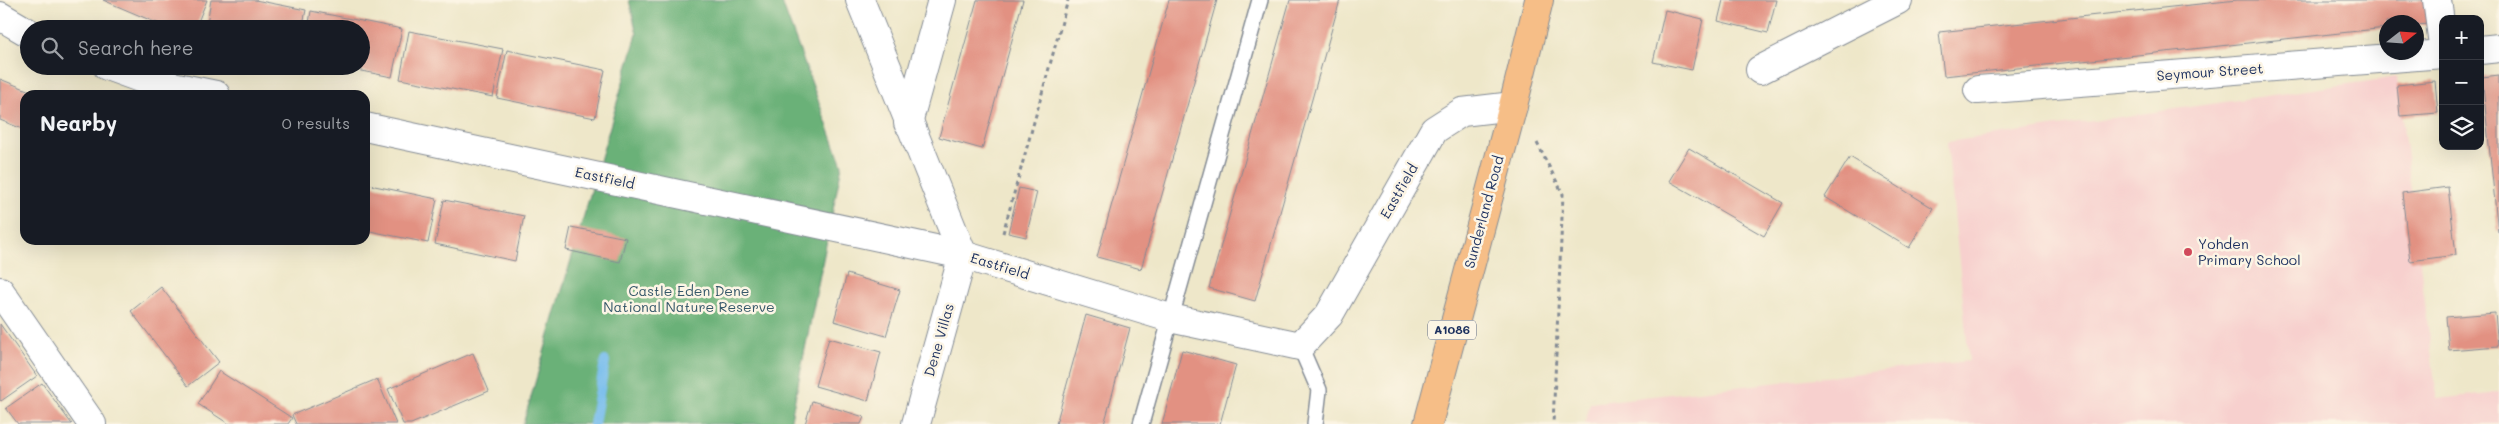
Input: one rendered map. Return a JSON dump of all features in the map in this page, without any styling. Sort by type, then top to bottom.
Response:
[{"type":"main road","name":"Sunderland Road","points":[[1428,424],[1513,106],[1539,0]]},
{"type":"street","points":[[860,0],[908,123],[963,255]]},
{"type":"street","points":[[908,123],[942,0]]},
{"type":"street","points":[[1760,70],[1898,0]]},
{"type":"street","points":[[2437,0],[2439,15]]},
{"type":"street","points":[[0,16],[20,28]]},
{"type":"street","points":[[2484,50],[2499,48]]},
{"type":"street","name":"Seymour Street","points":[[1978,90],[2439,54]]},
{"type":"street","points":[[134,75],[193,90]]},
{"type":"street","name":"Eastfield","points":[[370,128],[963,255],[1170,318],[1300,346],[1329,315],[1434,130],[1462,112],[1513,106]]},
{"type":"street","name":"Dene Villas","points":[[916,424],[963,255]]},
{"type":"street","points":[[0,291],[92,424]]},
{"type":"lane","points":[[1141,424],[1260,0]]},
{"type":"lane","points":[[1300,346],[1319,390],[1315,424]]},
{"type":"path","points":[[994,264],[1068,0]]},
{"type":"path","points":[[1513,106],[1541,148],[1563,194],[1553,424]]},
{"type":"shaded area","name":"Yohden Primary School","points":[[2397,77],[2437,399],[2499,392],[2499,424],[1585,424],[1590,403],[1969,361],[1947,142]]},
{"type":"green space","name":"Castle Eden Dene National Nature Reserve","points":[[629,0],[781,0],[842,165],[790,424],[523,424],[637,34]]},
{"type":"building","points":[[103,0],[207,0],[199,20],[150,20]]},
{"type":"building","points":[[211,0],[255,0],[306,10],[304,20],[208,20]]},
{"type":"building","points":[[977,0],[1023,0],[982,149],[939,137]]},
{"type":"building","points":[[1169,0],[1217,0],[1141,269],[1097,257]]},
{"type":"building","points":[[1290,0],[1340,0],[1255,301],[1209,288]]},
{"type":"building","points":[[1723,0],[1776,0],[1768,33],[1718,21]]},
{"type":"building","points":[[2237,0],[2426,0],[2429,24],[2424,24],[2424,15],[2379,15],[2379,29],[1944,76],[1939,32]]},
{"type":"building","points":[[1665,10],[1703,19],[1692,70],[1653,62]]},
{"type":"building","points":[[311,11],[356,20],[310,20]]},
{"type":"building","points":[[370,23],[402,29],[392,77],[370,73]]},
{"type":"building","points":[[409,31],[503,49],[493,97],[400,79]]},
{"type":"building","points":[[507,50],[605,70],[595,118],[497,98]]},
{"type":"building","points":[[2499,75],[2499,232],[2484,96],[2484,77]]},
{"type":"building","points":[[0,79],[28,90],[20,90],[20,128],[0,120]]},
{"type":"building","points":[[2435,81],[2438,113],[2400,116],[2397,85]]},
{"type":"building","points":[[1689,148],[1783,203],[1764,236],[1669,181]]},
{"type":"building","points":[[1850,157],[1933,208],[1909,248],[1825,197]]},
{"type":"building","points":[[370,185],[437,199],[428,243],[370,231]]},
{"type":"building","points":[[2448,187],[2456,255],[2410,261],[2402,193]]},
{"type":"building","points":[[1019,188],[1037,192],[1026,237],[1008,233]]},
{"type":"building","points":[[444,200],[524,216],[515,261],[435,244]]},
{"type":"building","points":[[571,227],[626,238],[620,262],[566,250]]},
{"type":"building","points":[[847,274],[900,290],[886,336],[834,321]]},
{"type":"building","points":[[161,287],[219,362],[188,386],[131,311]]},
{"type":"building","points":[[2495,313],[2498,346],[2449,350],[2446,317]]},
{"type":"building","points":[[1086,315],[1130,328],[1107,414],[1104,424],[1056,424]]},
{"type":"building","points":[[0,324],[37,376],[1,401],[0,400]]},
{"type":"building","points":[[829,338],[881,352],[868,401],[815,386]]},
{"type":"building","points":[[1182,350],[1236,365],[1220,424],[1162,424]]},
{"type":"building","points":[[473,353],[489,391],[411,424],[403,424],[388,389]]},
{"type":"building","points":[[219,371],[292,418],[288,424],[229,424],[198,404]]},
{"type":"building","points":[[377,379],[396,424],[296,424],[292,415]]},
{"type":"building","points":[[42,383],[72,424],[18,424],[6,408]]},
{"type":"building","points":[[812,401],[864,417],[861,424],[805,424]]},
{"type":"waterway","points":[[594,424],[605,361]]},
{"type":"place","name":"Yohden Primary School","points":[[2188,252]]}]
